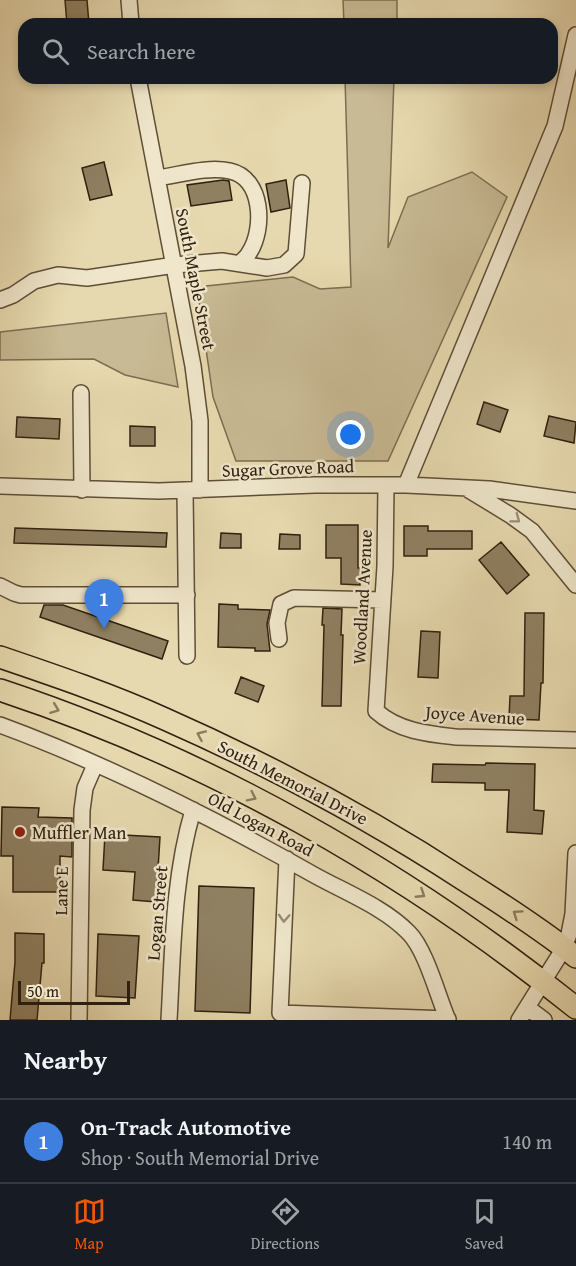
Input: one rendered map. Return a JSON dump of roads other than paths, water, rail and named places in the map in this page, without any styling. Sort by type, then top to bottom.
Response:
[{"type":"highway","name":"South Memorial Drive","points":[[0,657],[81,685],[164,718],[305,785],[440,864],[570,953]]},
{"type":"highway","name":"South Memorial Drive","points":[[0,690],[112,732],[273,807],[419,892],[491,942],[576,1008]]},
{"type":"street","points":[[129,0],[130,18]]},
{"type":"street","points":[[406,484],[555,126],[576,35]]},
{"type":"street","name":"South Maple Street","points":[[139,84],[175,265],[200,421],[192,490]]},
{"type":"street","points":[[157,178],[214,169],[233,171],[249,180],[256,198],[260,224],[250,252],[240,263]]},
{"type":"street","points":[[0,300],[13,295],[34,281],[58,275],[87,279],[175,265],[222,261],[267,268],[284,265],[296,254],[302,183]]},
{"type":"street","points":[[81,393],[82,490]]},
{"type":"street","name":"Sugar Grove Road","points":[[0,486],[82,490],[192,490],[406,484],[466,488],[576,501]]},
{"type":"street","name":"Woodland Avenue","points":[[376,711],[383,600],[386,485]]},
{"type":"street","points":[[466,488],[531,531],[576,585]]},
{"type":"street","points":[[187,656],[187,595],[192,490]]},
{"type":"street","points":[[0,586],[14,594],[21,595],[187,595]]},
{"type":"street","points":[[279,639],[277,622],[282,604],[294,598],[383,600]]},
{"type":"street","name":"Joyce Avenue","points":[[376,711],[398,726],[437,735],[576,740]]},
{"type":"street","name":"Old Logan Road","points":[[1,727],[95,765],[193,810],[378,910],[409,933],[423,957],[448,1020]]},
{"type":"street","name":"Lane E","points":[[78,1020],[82,810],[85,788],[95,765]]},
{"type":"street","name":"Logan Street","points":[[169,1020],[176,897],[182,853],[193,810]]},
{"type":"street","points":[[544,1020],[524,1014],[543,981],[570,953],[576,853]]},
{"type":"street","points":[[287,859],[280,1013],[448,1020]]},
{"type":"place","name":"On-Track Automotive","points":[[104,629]]},
{"type":"place","name":"Muffler Man","points":[[20,832]]}]
